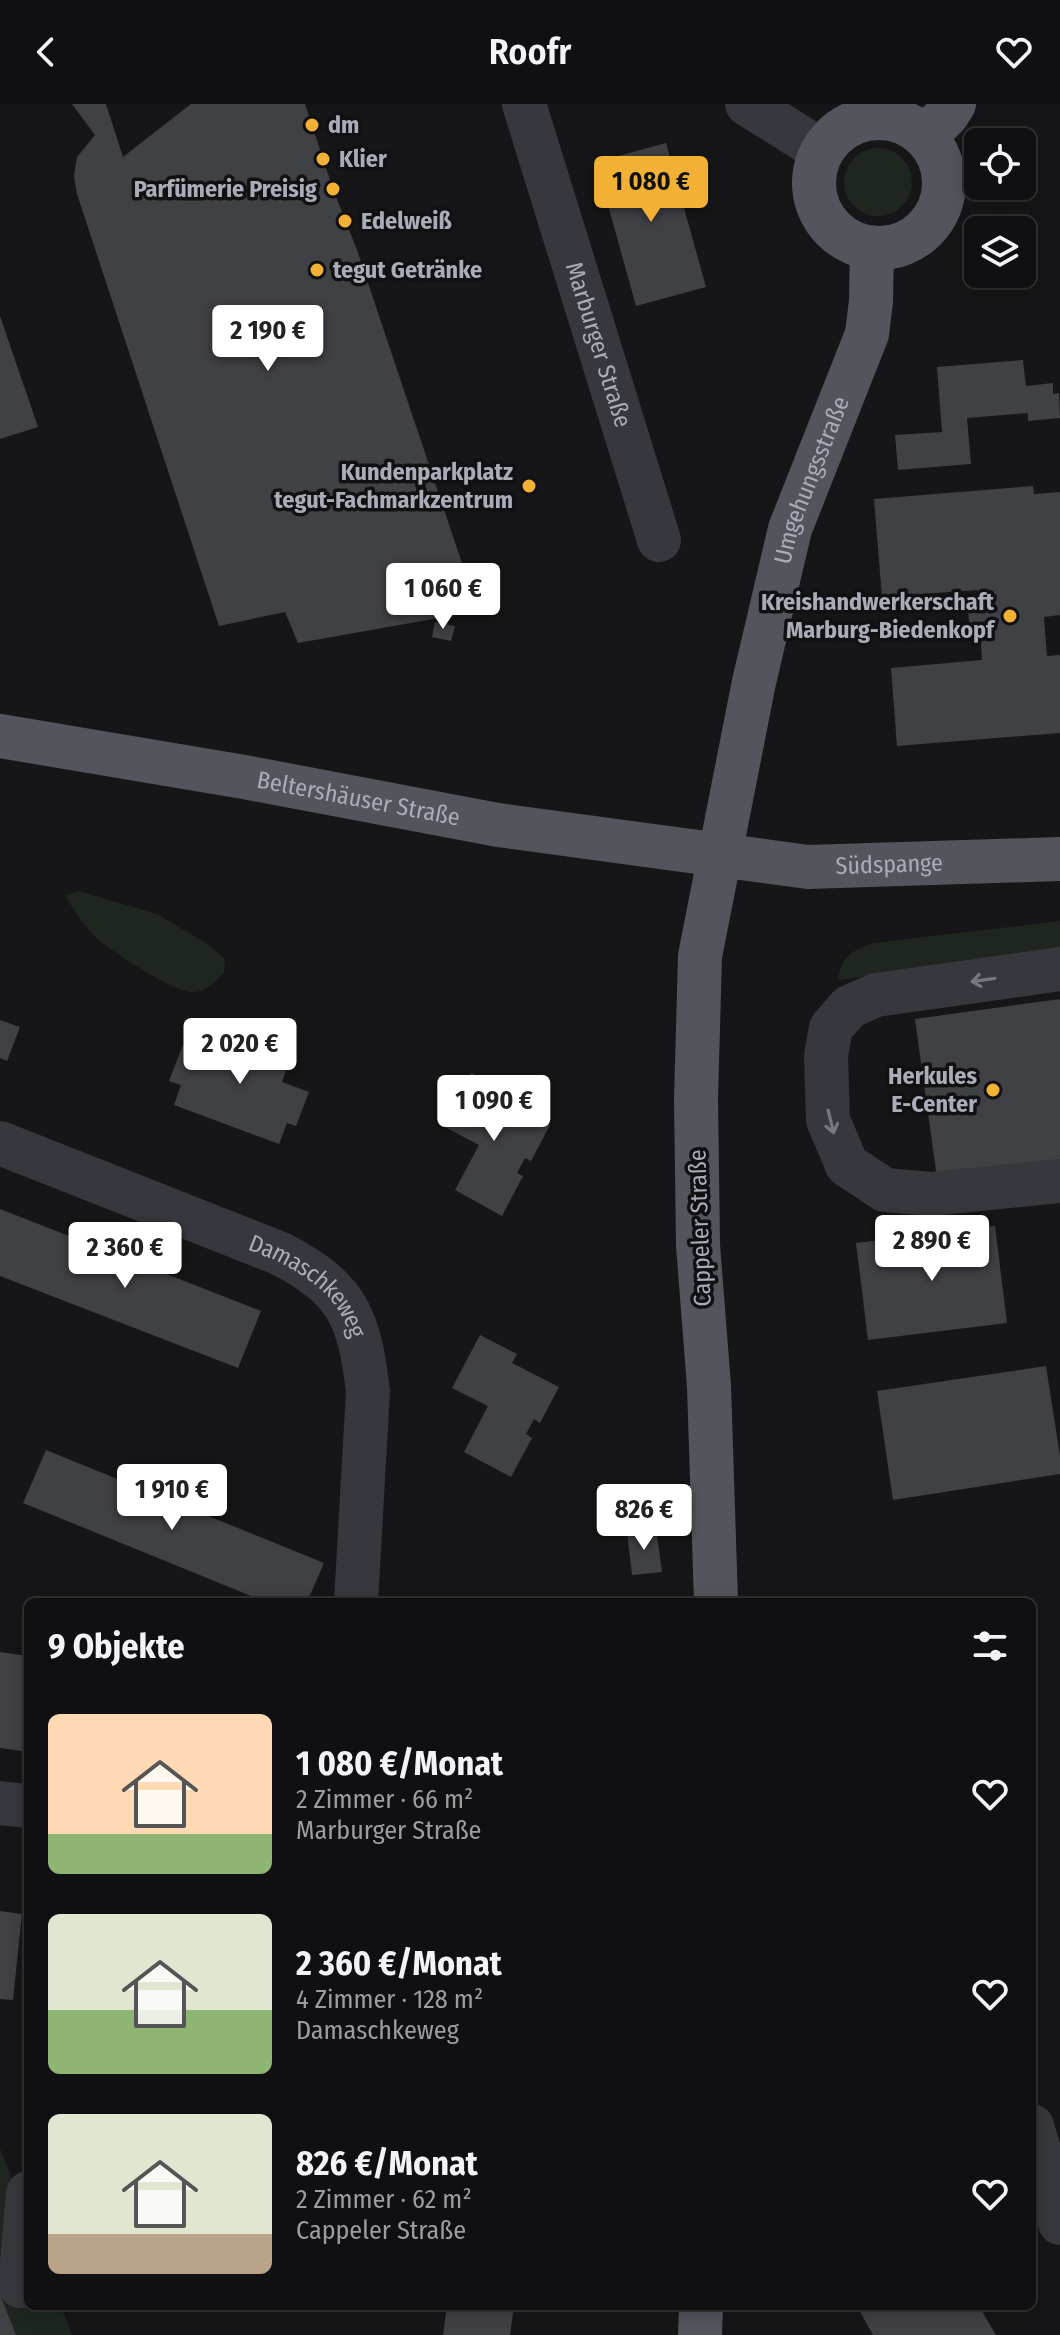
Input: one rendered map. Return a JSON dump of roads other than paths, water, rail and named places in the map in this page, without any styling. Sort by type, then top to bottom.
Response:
[{"type":"main road","points":[[925,136],[954,104]]},
{"type":"main road","points":[[873,118],[889,118],[908,124],[925,136],[942,163],[945,180],[943,199],[931,223],[909,242],[891,248],[872,248],[843,238],[828,224],[818,206],[814,175],[822,151],[843,129],[873,118]]},
{"type":"main road","name":"Umgehungsstraße","points":[[719,855],[754,682],[790,529],[867,334],[872,248]]},
{"type":"main road","name":"Beltershäuser Straße","points":[[0,736],[244,777],[498,825],[719,855]]},
{"type":"main road","name":"Südspange","points":[[719,855],[808,867],[1060,859]]},
{"type":"main road","name":"Cappeler Straße","points":[[716,1598],[709,1386],[698,1245],[696,1099],[700,956],[719,855]]},
{"type":"main road","points":[[700,2335],[701,2310]]},
{"type":"street","name":"Marburger Straße","points":[[524,104],[659,540]]},
{"type":"street","points":[[747,104],[822,151]]},
{"type":"street","points":[[1060,969],[876,995],[849,1007],[840,1017],[831,1028],[826,1055],[828,1120],[847,1165],[885,1190],[931,1194],[1060,1181]]},
{"type":"street","name":"Damaschkeweg","points":[[0,1143],[281,1254],[310,1269],[333,1287],[355,1325],[365,1357],[368,1391],[356,1598]]},
{"type":"street","points":[[0,1803],[24,1806]]},
{"type":"street","points":[[1036,2140],[1060,2223]]},
{"type":"street","points":[[20,2286],[24,2240]]},
{"type":"place","name":"dm","points":[[312,125]]},
{"type":"place","name":"Klier","points":[[323,159]]},
{"type":"place","name":"Parfümerie Preisig","points":[[333,189]]},
{"type":"place","name":"Edelweiß","points":[[345,221]]},
{"type":"place","name":"tegut Getränke","points":[[317,270]]},
{"type":"place","name":"Kundenparkplatz tegut-Fachmarkzentrum","points":[[529,486]]},
{"type":"place","name":"Kreishandwerkerschaft Marburg-Biedenkopf","points":[[1010,616]]},
{"type":"place","name":"Herkules E-Center","points":[[993,1090]]}]
